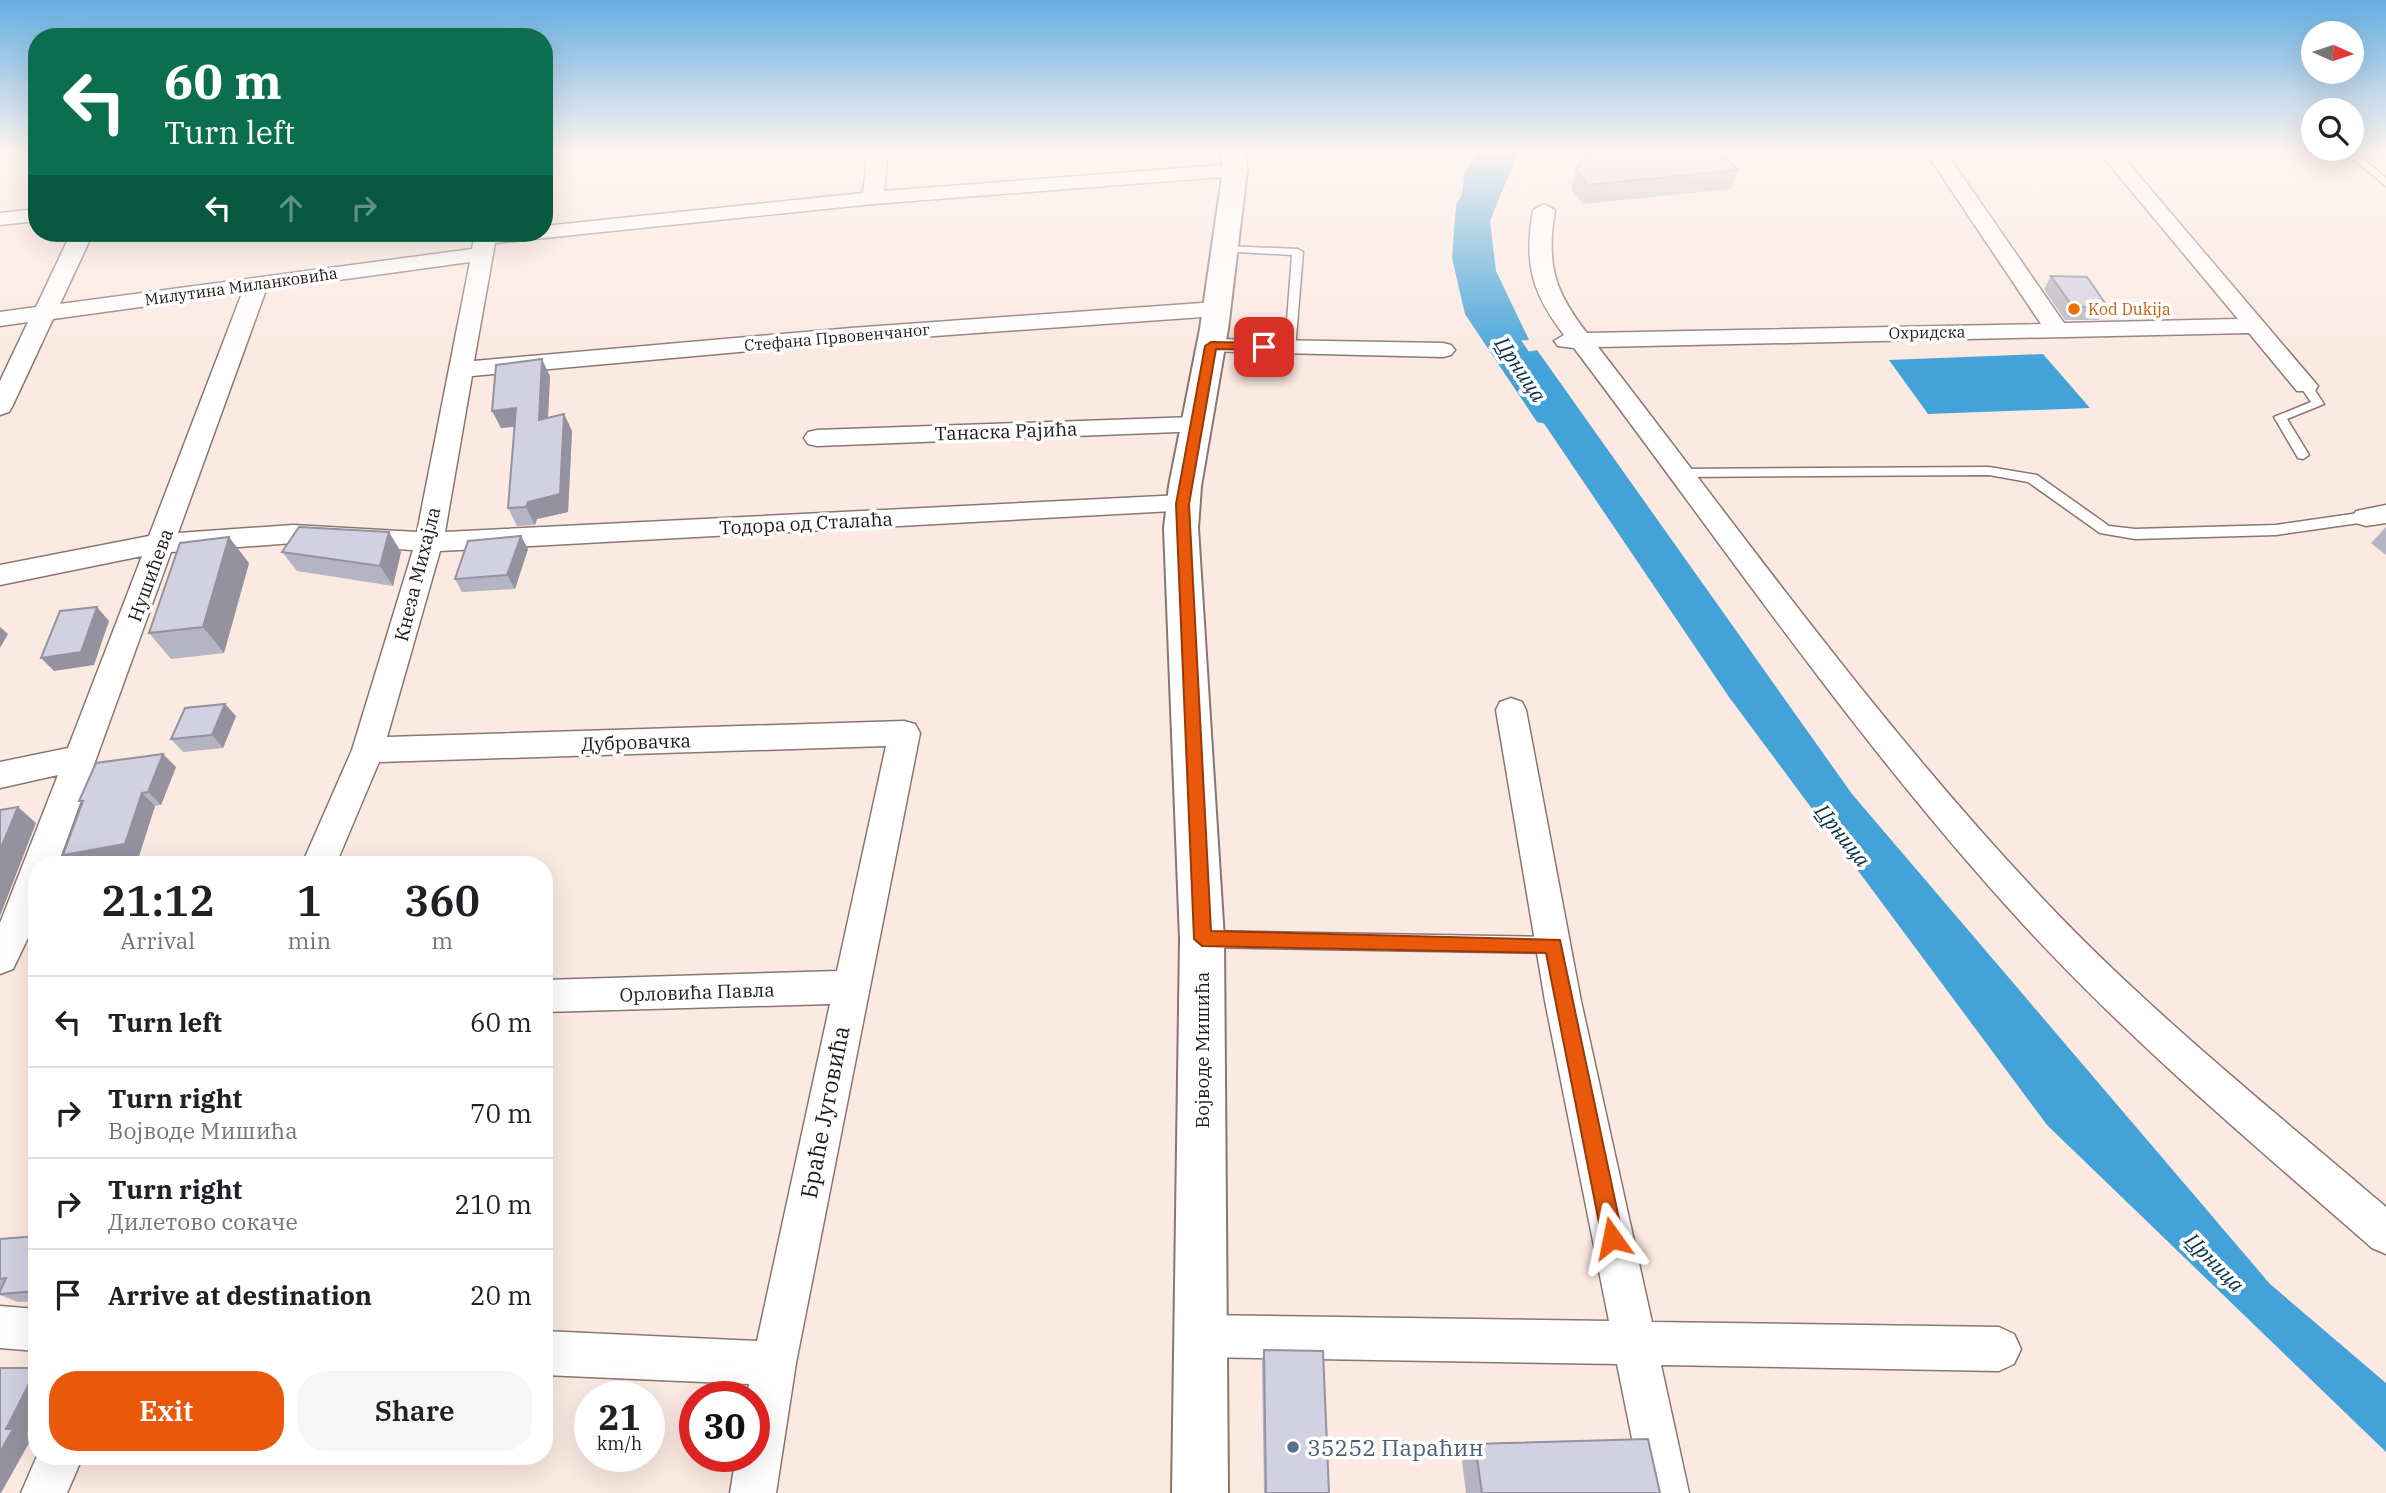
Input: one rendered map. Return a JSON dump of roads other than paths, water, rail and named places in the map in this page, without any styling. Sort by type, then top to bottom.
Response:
[{"type":"main road","name":"Војводе Мишића","points":[[1200,1493],[1202,939],[1182,504],[1214,328],[1227,221]]},
{"type":"street","points":[[553,231],[654,221]]},
{"type":"street","points":[[1542,221],[1537,248],[1543,280],[1570,341],[1680,473],[1763,584],[1997,871],[2112,994],[2386,1234]]},
{"type":"street","points":[[1983,221],[2057,330]]},
{"type":"street","points":[[2167,221],[2306,386]]},
{"type":"street","points":[[0,407],[78,242]]},
{"type":"street","name":"Милутина Миланковића","points":[[0,319],[257,284],[485,242]]},
{"type":"street","name":"Кнеза Михајла","points":[[322,856],[368,750],[429,542],[485,242]]},
{"type":"street","name":"Нушићева","points":[[44,856],[257,284]]},
{"type":"street","name":"Охридска","points":[[1570,341],[2257,326]]},
{"type":"street","name":"Стефана Првовенчаног","points":[[459,370],[851,335],[1214,328],[1291,347],[1443,351]]},
{"type":"street","name":"Танаска Рајића","points":[[817,438],[1195,425]]},
{"type":"street","name":"Тодора од Сталаћа","points":[[0,575],[162,543],[293,534],[429,542],[1182,504]]},
{"type":"street","points":[[1511,710],[1553,945],[1666,1493]]},
{"type":"street","name":"Дубровачка","points":[[368,750],[904,733]]},
{"type":"street","name":"Браће Југовића","points":[[753,1493],[774,1363],[849,987],[904,733]]},
{"type":"street","points":[[0,775],[82,758]]},
{"type":"street","points":[[0,958],[28,897]]},
{"type":"street","name":"Орловића Павла","points":[[553,996],[849,987]]},
{"type":"street","points":[[0,1327],[28,1329]]},
{"type":"street","points":[[1200,1336],[1998,1349]]},
{"type":"street","points":[[553,1353],[774,1363]]},
{"type":"street","points":[[44,1493],[56,1465]]},
{"type":"lane","points":[[1224,250],[1298,252],[1291,347]]},
{"type":"lane","points":[[2303,455],[2280,417],[2318,404],[2306,386]]},
{"type":"lane","points":[[1680,473],[1989,471],[2032,478],[2105,530],[2136,534],[2277,530],[2376,516]]},
{"type":"lane","points":[[1202,939],[1553,945]]},
{"type":"water","points":[[1458,221],[1490,221],[1496,271],[1529,340],[1488,342],[1467,301],[1454,254]]},
{"type":"water","points":[[1537,350],[1852,794],[2270,1284],[2386,1383],[2386,1452],[2047,1125],[1729,697],[1499,357]]},
{"type":"water","points":[[2043,354],[2090,408],[1928,414],[1889,360]]},
{"type":"waterway","name":"Црница","points":[[1472,221],[1470,258],[1484,314],[1551,413]]},
{"type":"place","name":"Kod Dukija","points":[[2074,309]]},
{"type":"place","name":"35252 Параћин","points":[[1293,1447]]}]
